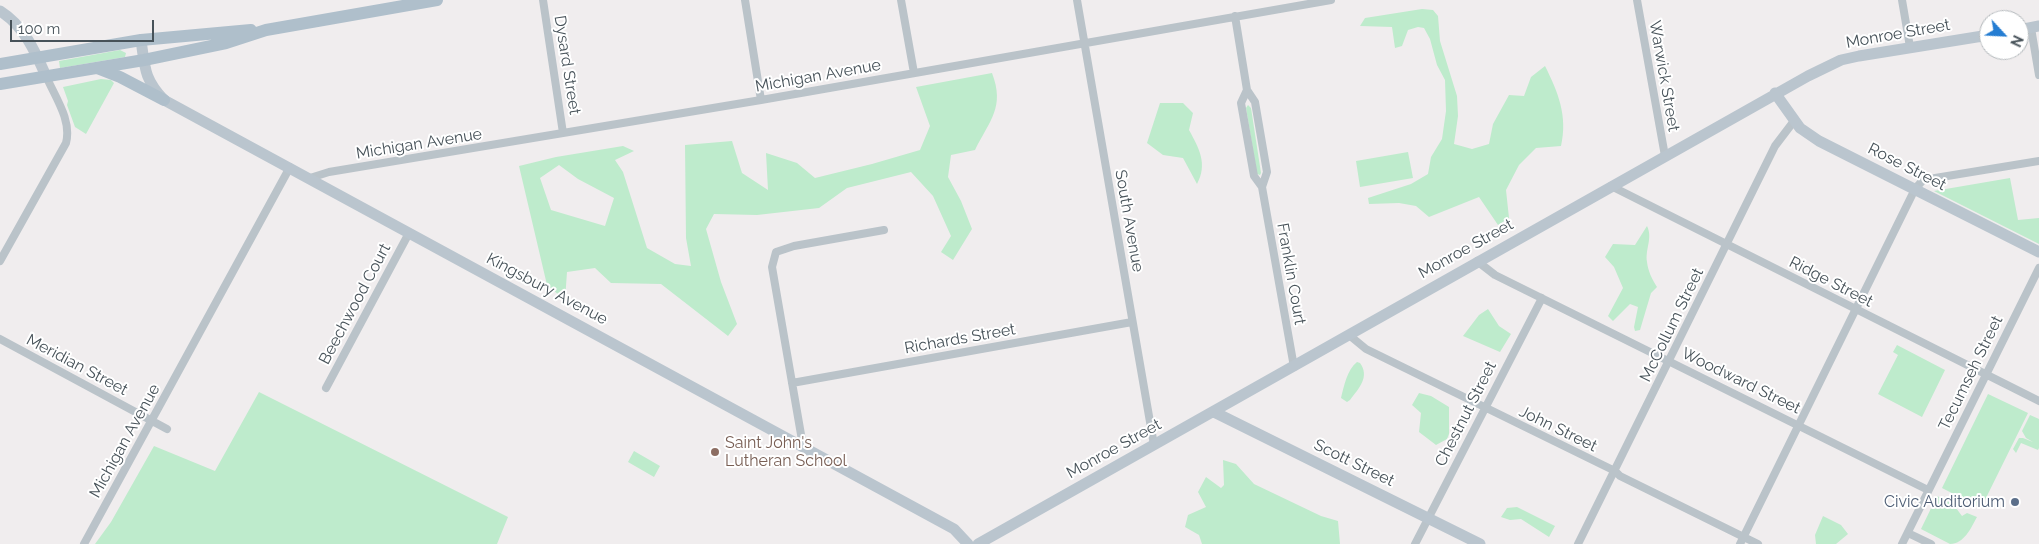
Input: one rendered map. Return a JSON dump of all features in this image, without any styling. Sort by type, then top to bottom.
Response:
[{"type":"main road","points":[[0,84],[144,60],[226,43],[266,30],[386,4],[437,0]]},
{"type":"main road","points":[[0,64],[142,40],[225,31],[266,30]]},
{"type":"main road","points":[[98,68],[164,100]]},
{"type":"street","name":"Dysard Street","points":[[543,0],[563,133]]},
{"type":"street","points":[[745,0],[762,100]]},
{"type":"street","points":[[901,0],[914,73]]},
{"type":"street","name":"South Avenue","points":[[1077,0],[1154,446]]},
{"type":"street","name":"Michigan Avenue","points":[[310,178],[329,172],[762,100],[1331,0]]},
{"type":"street","name":"Warwick Street","points":[[1637,0],[1665,156]]},
{"type":"street","points":[[1902,0],[1910,47]]},
{"type":"street","points":[[0,11],[19,26],[38,57],[63,113],[68,134],[66,143],[0,261]]},
{"type":"street","name":"Franklin Court","points":[[1235,16],[1247,90],[1255,102],[1267,172],[1262,187]]},
{"type":"street","points":[[2035,27],[2039,75]]},
{"type":"street","name":"Monroe Street","points":[[978,544],[1294,367],[1477,261],[1775,93],[1841,60],[1979,37]]},
{"type":"street","name":"Kingsbury Avenue","points":[[142,40],[146,76],[152,87],[164,100],[954,529],[968,544]]},
{"type":"street","name":"Franklin Court","points":[[1247,90],[1241,103],[1254,176],[1262,187],[1294,367]]},
{"type":"street","name":"Rose Street","points":[[1775,93],[1800,128],[1819,141],[2039,252]]},
{"type":"street","name":"McCollum Street","points":[[1578,544],[1775,146],[1794,120]]},
{"type":"street","points":[[1741,540],[1915,189],[1923,180],[2039,161]]},
{"type":"street","name":"Michigan Avenue","points":[[84,544],[290,167]]},
{"type":"street","name":"Ridge Street","points":[[1611,186],[1727,246],[2039,401]]},
{"type":"street","points":[[803,446],[772,267],[776,252],[794,246],[884,230]]},
{"type":"street","name":"Beechwood Court","points":[[326,388],[409,233]]},
{"type":"street","name":"Woodward Street","points":[[1477,261],[1495,275],[1928,490]]},
{"type":"street","name":"Tecumseh Street","points":[[1928,490],[2039,268]]},
{"type":"street","name":"Chestnut Street","points":[[1415,544],[1542,298]]},
{"type":"street","name":"Richards Street","points":[[792,383],[1132,322]]},
{"type":"street","name":"John Street","points":[[1349,335],[1366,349],[1614,471],[1620,476],[1741,540],[1758,544]]},
{"type":"street","name":"Meridian Street","points":[[0,339],[167,430]]},
{"type":"street","name":"Scott Street","points":[[1214,412],[1480,544]]},
{"type":"street","points":[[1902,544],[1928,490]]},
{"type":"street","points":[[1908,533],[1931,544]]},
{"type":"green space","points":[[1422,9],[1433,10],[1438,16],[1440,41],[1457,96],[1458,116],[1454,144],[1472,149],[1489,144],[1493,124],[1509,95],[1524,96],[1531,77],[1545,66],[1558,95],[1563,124],[1561,146],[1536,148],[1519,165],[1506,190],[1509,218],[1498,225],[1479,197],[1429,217],[1416,206],[1399,203],[1369,204],[1368,198],[1411,184],[1428,174],[1431,157],[1442,139],[1446,111],[1445,80],[1437,65],[1430,39],[1424,28],[1418,27],[1408,30],[1402,46],[1395,48],[1392,27],[1360,26],[1365,18]]},
{"type":"green space","points":[[120,50],[126,53],[125,57],[60,68],[59,61]]},
{"type":"green space","points":[[992,73],[996,85],[997,95],[994,113],[975,150],[951,155],[948,177],[961,201],[972,229],[953,260],[941,252],[951,236],[933,196],[911,172],[847,188],[819,208],[757,215],[714,214],[706,229],[721,282],[737,324],[728,336],[661,284],[611,283],[595,268],[567,272],[565,300],[547,285],[519,166],[556,157],[623,146],[634,151],[615,160],[623,172],[647,248],[675,264],[691,266],[686,238],[685,145],[732,141],[742,173],[768,190],[766,153],[797,163],[815,178],[872,164],[920,150],[930,126],[916,87]],"holes":[[[559,165],[578,179],[614,198],[605,226],[551,210],[540,178]]]},
{"type":"green space","points":[[101,79],[111,80],[114,83],[86,134],[75,127],[63,87]]},
{"type":"green space","points":[[1160,103],[1183,103],[1193,113],[1189,130],[1199,150],[1202,163],[1202,170],[1197,184],[1183,158],[1163,155],[1147,143]]},
{"type":"green space","points":[[1248,105],[1251,108],[1260,175],[1257,174],[1246,108]]},
{"type":"green space","points":[[1408,152],[1413,178],[1360,187],[1356,161]]},
{"type":"green space","points":[[2010,178],[2018,220],[2039,218],[2039,244],[1934,191]]},
{"type":"green space","points":[[1647,226],[1649,230],[1648,265],[1650,275],[1657,287],[1651,293],[1640,330],[1635,331],[1638,307],[1630,304],[1613,321],[1608,316],[1623,288],[1614,267],[1605,257],[1613,244],[1635,245]]},
{"type":"green space","points":[[1488,309],[1499,326],[1511,334],[1500,352],[1463,336],[1479,315]]},
{"type":"green space","points":[[1897,345],[1945,370],[1922,417],[1878,394],[1898,355],[1893,352]]},
{"type":"green space","points":[[1357,362],[1363,368],[1364,378],[1357,391],[1347,402],[1341,398],[1343,388],[1348,374]]},
{"type":"green space","points":[[259,392],[508,517],[497,544],[95,544],[111,522],[154,446],[215,471]]},
{"type":"green space","points":[[1419,393],[1431,396],[1449,407],[1449,434],[1447,439],[1436,445],[1419,432],[1421,413],[1412,405]]},
{"type":"green space","points":[[1988,394],[2028,413],[1981,508],[1942,488]]},
{"type":"green space","points":[[2030,415],[2039,419],[2039,448],[2038,450],[2021,443],[2016,453],[2013,449],[2019,438],[2033,442],[2026,438],[2022,431]]},
{"type":"green space","points":[[634,451],[660,466],[654,477],[628,462]]},
{"type":"green space","points":[[1223,460],[1236,464],[1254,484],[1321,516],[1338,521],[1340,544],[1202,544],[1199,535],[1185,527],[1188,515],[1206,507],[1198,492],[1206,477],[1221,488],[1224,485]]},
{"type":"green space","points":[[1937,496],[1953,504],[1962,516],[1967,513],[1977,517],[1966,535],[1955,543],[1950,544],[1921,529]]},
{"type":"green space","points":[[1517,507],[1555,526],[1549,537],[1521,519],[1510,520],[1501,517],[1507,508]]},
{"type":"green space","points":[[1823,516],[1841,525],[1848,534],[1836,544],[1816,544],[1815,535]]},
{"type":"place","name":"Saint John's Lutheran School","points":[[715,452]]},
{"type":"place","name":"Civic Auditorium","points":[[2015,502]]}]
